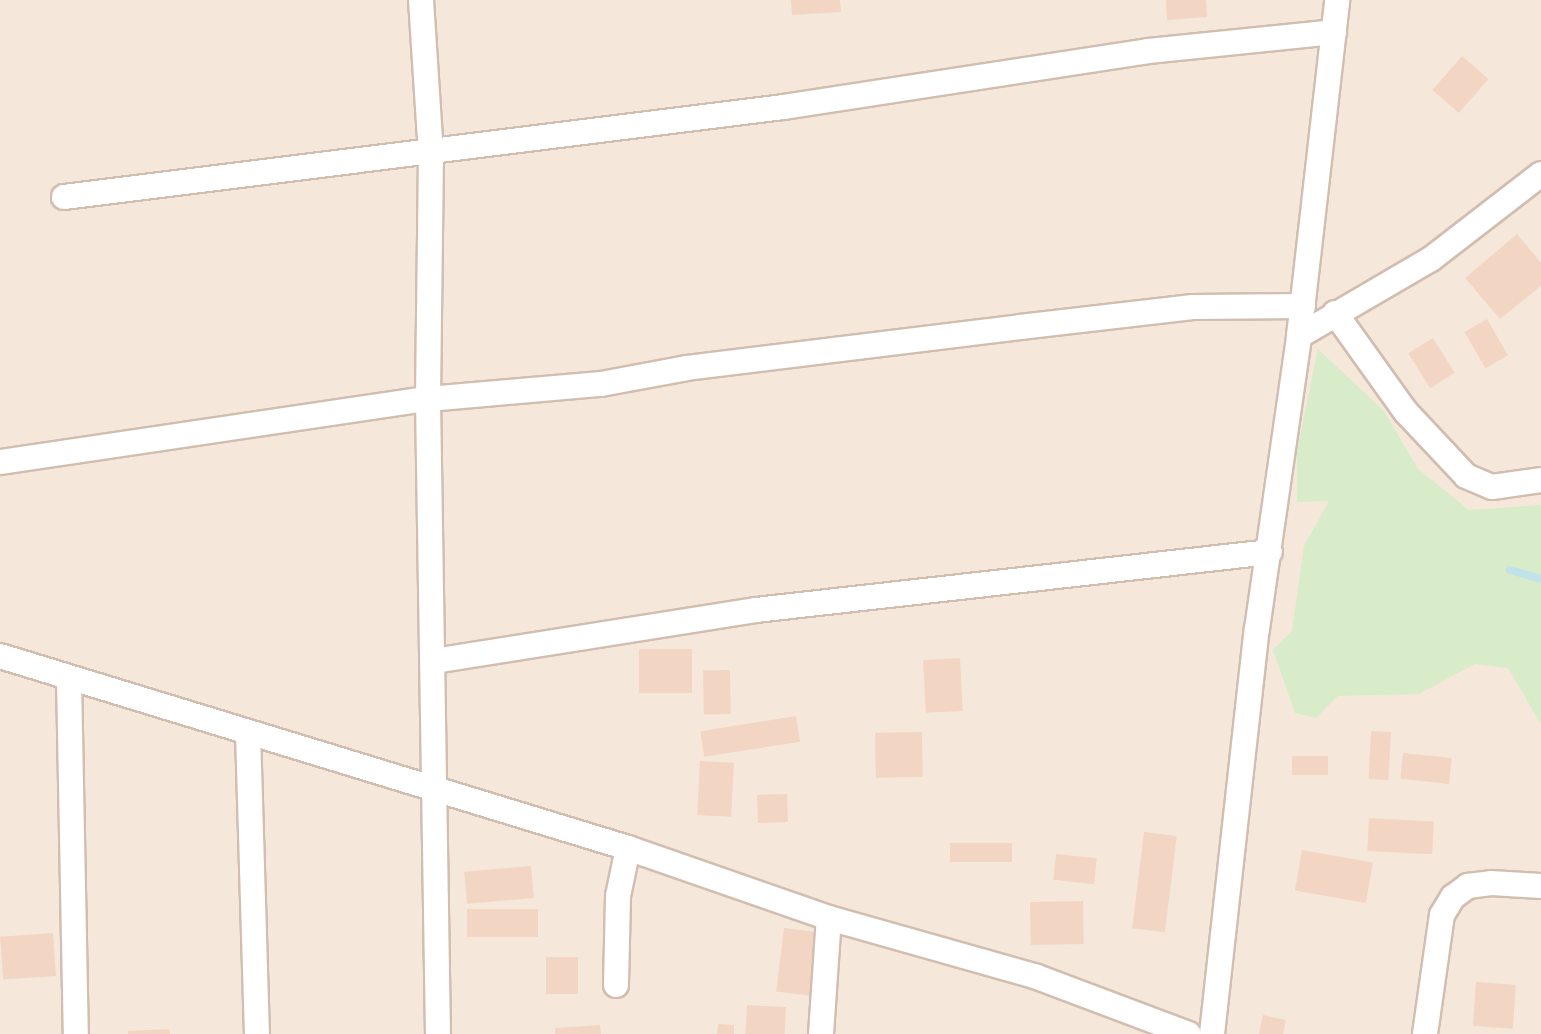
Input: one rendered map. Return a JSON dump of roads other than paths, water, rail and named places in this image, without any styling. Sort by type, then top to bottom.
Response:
[{"type":"street","points":[[421,0],[431,153],[428,399],[434,661],[435,791],[432,843],[438,1034]]},
{"type":"street","points":[[1212,1034],[1257,628],[1300,336],[1337,0]]},
{"type":"street","points":[[64,197],[783,107],[1148,51],[1334,32]]},
{"type":"street","points":[[1300,336],[1431,259],[1541,174]]},
{"type":"street","points":[[0,462],[428,399],[601,384],[687,368],[1193,307],[1303,306]]},
{"type":"street","points":[[1335,313],[1406,412],[1466,476],[1492,487],[1541,480]]},
{"type":"street","points":[[434,661],[755,611],[1270,552]]},
{"type":"street","points":[[0,656],[628,848],[830,918],[1037,977],[1189,1034]]},
{"type":"street","points":[[69,679],[76,1034]]},
{"type":"street","points":[[248,733],[257,1034]]},
{"type":"street","points":[[615,985],[618,896],[628,848]]},
{"type":"street","points":[[1425,1034],[1442,915],[1453,897],[1468,887],[1491,883],[1541,886]]},
{"type":"street","points":[[821,1034],[830,918]]},
{"type":"waterway","points":[[1510,570],[1541,579]]}]
